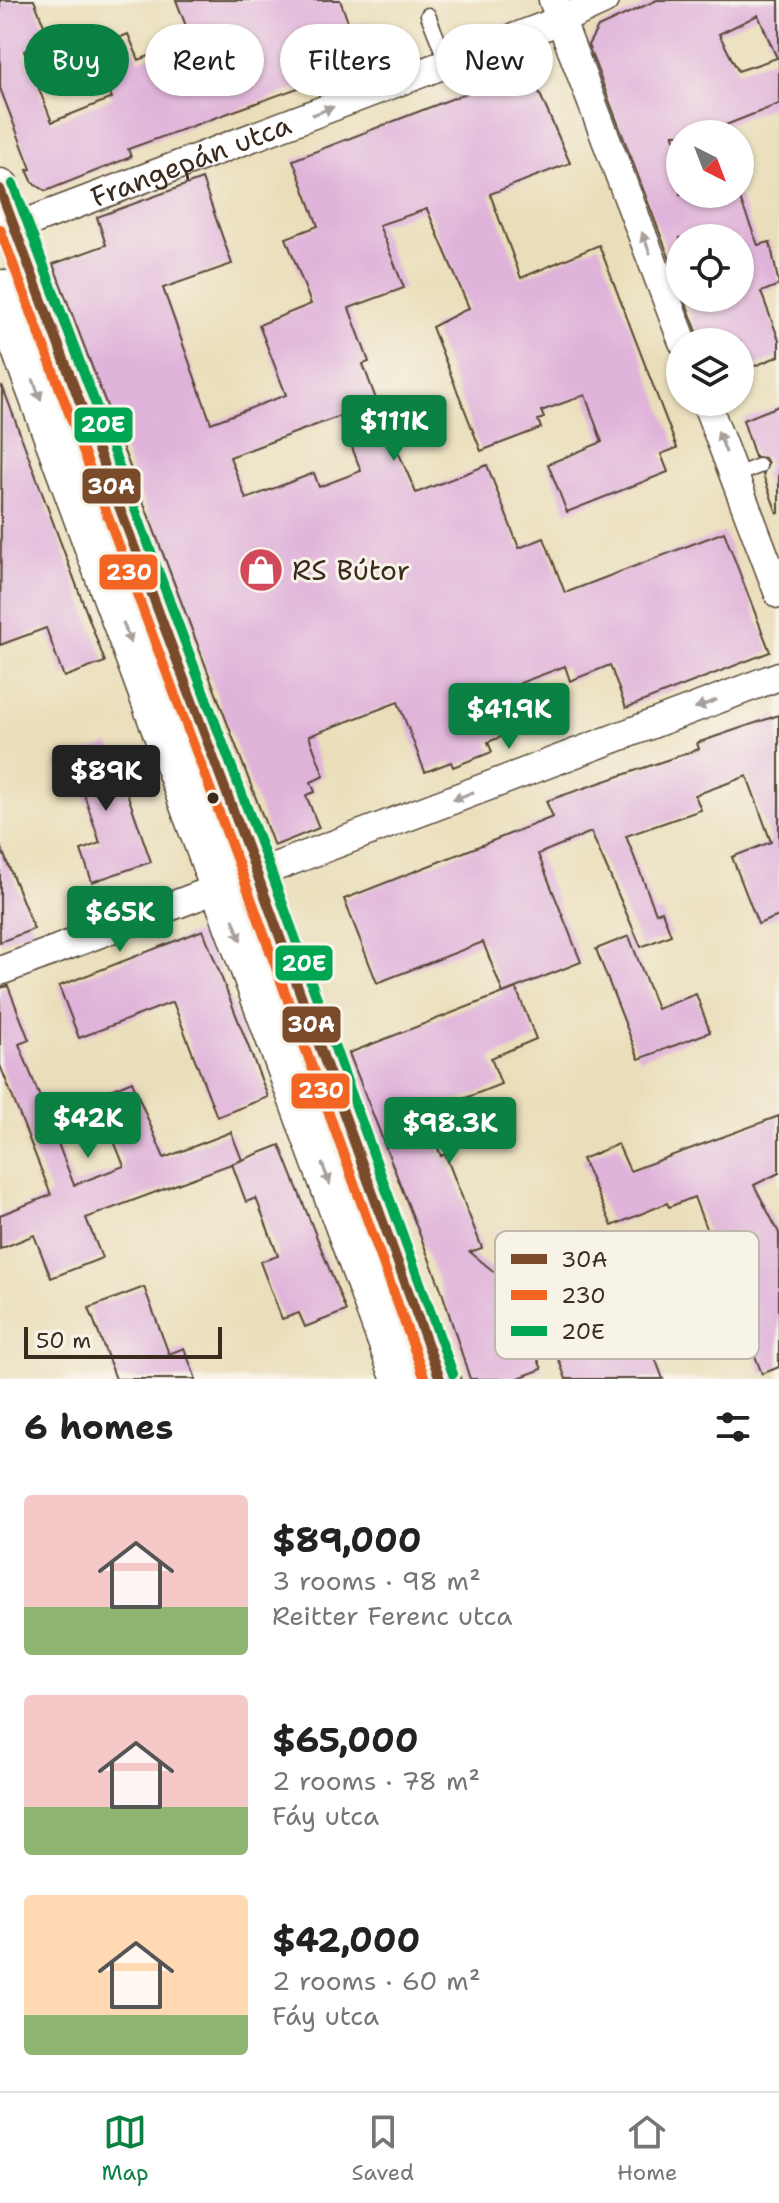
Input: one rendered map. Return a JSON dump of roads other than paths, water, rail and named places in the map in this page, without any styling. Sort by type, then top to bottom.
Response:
[{"type":"street","name":"Frangepán utca","points":[[528,24],[557,10],[604,0]]},
{"type":"street","points":[[557,10],[678,328]]},
{"type":"street","name":"Frangepán utca","points":[[7,231],[436,67]]},
{"type":"street","points":[[0,189],[7,231],[101,511],[239,881],[440,1379]]},
{"type":"street","points":[[0,290],[101,511]]},
{"type":"street","points":[[714,416],[747,471],[779,594]]},
{"type":"street","points":[[0,971],[779,676]]},
{"type":"street","points":[[239,881],[402,1379]]},
{"type":"lane","points":[[428,15],[436,35]]},
{"type":"place","name":"RS Bútor","points":[[261,570]]}]
